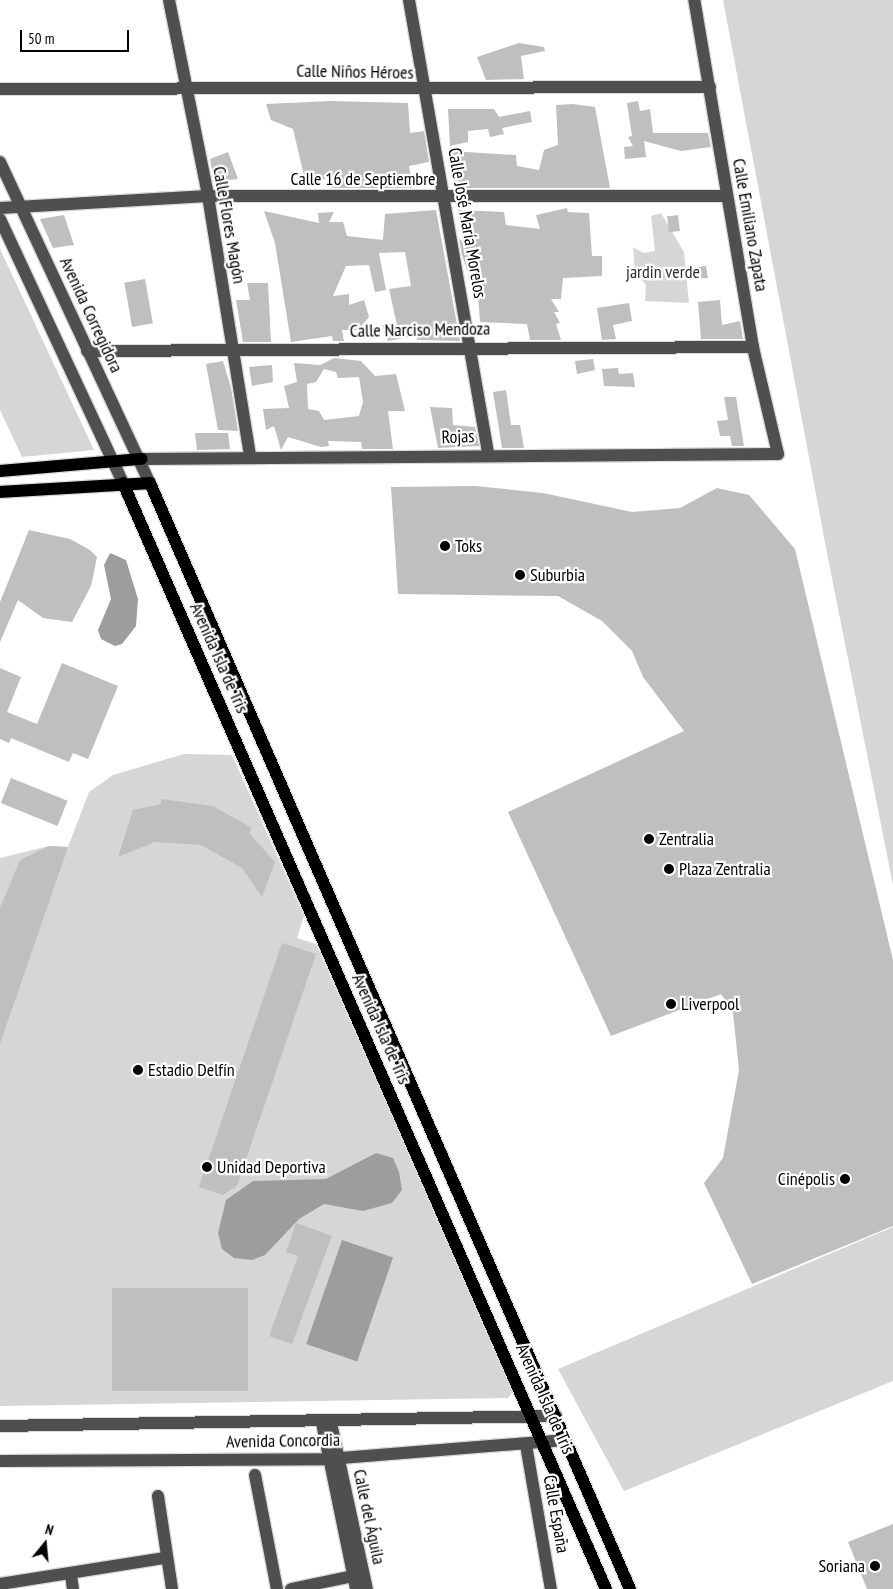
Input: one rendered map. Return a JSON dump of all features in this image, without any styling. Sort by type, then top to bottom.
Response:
[{"type":"main road","points":[[0,471],[141,459]]},
{"type":"main road","points":[[0,492],[123,483],[150,483]]},
{"type":"main road","name":"Avenida Isla de Tris","points":[[123,483],[532,1416],[546,1442],[606,1589]]},
{"type":"main road","name":"Avenida Isla de Tris","points":[[150,483],[630,1589]]},
{"type":"street","name":"Calle Flores Magón","points":[[169,0],[208,196],[250,456]]},
{"type":"street","name":"Calle José María Morelos","points":[[409,0],[427,91],[488,453]]},
{"type":"street","name":"Calle Emiliano Zapata","points":[[694,0],[753,347],[778,454]]},
{"type":"street","name":"Calle Niños Héroes","points":[[0,89],[185,88],[427,91],[710,87]]},
{"type":"street","name":"Avenida Corregidora","points":[[0,162],[88,351],[141,459],[150,483]]},
{"type":"street","name":"Calle 16 de Septiembre","points":[[0,208],[208,196],[727,196]]},
{"type":"street","points":[[0,219],[111,461],[123,483]]},
{"type":"street","name":"Calle Narciso Mendoza","points":[[88,351],[471,347],[753,347]]},
{"type":"street","name":"Rojas","points":[[141,459],[488,453],[778,454]]},
{"type":"street","name":"Avenida Concordia","points":[[0,1426],[326,1423],[556,1416]]},
{"type":"street","name":"Calle del Águila","points":[[326,1423],[367,1589]]},
{"type":"street","name":"Avenida Concordia","points":[[0,1461],[334,1458],[526,1445],[566,1440]]},
{"type":"street","name":"Calle España","points":[[526,1445],[552,1589]]},
{"type":"street","name":"Calle del Águila","points":[[334,1458],[356,1589]]},
{"type":"street","points":[[255,1475],[277,1589]]},
{"type":"street","points":[[158,1496],[165,1558],[172,1589]]},
{"type":"street","points":[[0,1584],[71,1575],[165,1558]]},
{"type":"street","points":[[71,1575],[73,1589]]},
{"type":"street","points":[[290,1589],[353,1576]]},
{"type":"green space","points":[[723,0],[893,0],[893,885],[827,553]]},
{"type":"green space","name":"jardin verde","points":[[661,213],[684,252],[689,303],[645,301],[646,285],[635,271],[633,247],[643,253],[655,251],[651,216]]},
{"type":"green space","points":[[0,249],[94,450],[22,457],[0,410]]},
{"type":"green space","name":"Unidad Deportiva","points":[[184,754],[232,755],[304,916],[297,938],[316,944],[513,1391],[508,1398],[0,1406],[0,858],[49,846],[68,847],[89,792],[113,775]]},
{"type":"green space","points":[[893,1227],[893,1381],[624,1491],[558,1369]]},
{"type":"shaded area","points":[[110,553],[126,560],[138,599],[136,626],[122,644],[115,646],[101,639],[98,630],[111,599],[104,565]]},
{"type":"shaded area","points":[[376,1153],[393,1158],[399,1172],[402,1190],[392,1203],[363,1211],[324,1204],[299,1219],[265,1255],[252,1260],[234,1258],[222,1249],[218,1233],[226,1200],[253,1181],[326,1179]]},
{"type":"shaded area","points":[[342,1240],[393,1258],[357,1362],[306,1344]]},
{"type":"building","points":[[519,43],[544,47],[545,51],[521,56],[524,79],[486,80],[477,57]]},
{"type":"building","points":[[331,101],[408,103],[410,133],[424,131],[429,162],[409,166],[412,188],[331,188],[330,179],[305,180],[293,129],[271,120],[266,104]]},
{"type":"building","points":[[638,101],[640,111],[650,109],[653,133],[708,133],[711,147],[681,151],[644,141],[646,157],[625,159],[624,147],[633,146],[628,137],[632,136],[627,103]]},
{"type":"building","points":[[573,104],[595,107],[610,188],[455,188],[450,151],[516,155],[517,166],[539,170],[544,150],[558,145],[556,105]]},
{"type":"building","points":[[448,109],[494,109],[499,117],[530,111],[532,122],[502,128],[504,134],[490,137],[488,129],[468,131],[468,142],[450,146]]},
{"type":"building","points":[[228,152],[238,179],[214,182],[210,159]]},
{"type":"building","points":[[567,208],[568,212],[589,213],[592,256],[602,256],[602,276],[563,278],[561,299],[551,299],[559,312],[554,312],[560,323],[556,324],[561,340],[530,340],[527,324],[480,322],[477,280],[471,282],[462,255],[459,238],[466,247],[458,210],[504,212],[506,225],[540,229],[536,215]]},
{"type":"building","points":[[436,210],[460,341],[417,340],[415,323],[411,323],[410,337],[388,341],[382,325],[397,325],[389,289],[411,286],[405,252],[379,253],[386,290],[375,292],[369,265],[346,266],[333,296],[349,294],[349,305],[364,300],[369,317],[358,330],[342,330],[344,341],[333,341],[332,336],[291,342],[275,243],[264,211],[319,223],[318,213],[334,212],[329,222],[343,222],[347,236],[383,240],[385,214]]},
{"type":"building","points":[[64,215],[74,245],[53,248],[40,219]]},
{"type":"building","points":[[678,215],[680,231],[669,232],[667,216]]},
{"type":"building","points":[[706,266],[708,278],[690,279],[690,268]]},
{"type":"building","points":[[145,279],[153,323],[132,327],[124,283]]},
{"type":"building","points":[[247,283],[268,283],[271,342],[243,342],[236,300],[250,300]]},
{"type":"building","points":[[720,300],[722,325],[740,321],[743,339],[701,339],[698,302]]},
{"type":"building","points":[[629,303],[632,321],[613,325],[616,339],[602,340],[597,308]]},
{"type":"building","points":[[334,358],[361,361],[375,376],[396,374],[405,411],[388,411],[393,449],[362,449],[361,442],[328,441],[329,446],[321,447],[288,437],[281,450],[274,426],[266,430],[263,409],[289,408],[284,386],[297,382],[294,363],[320,365]],"holes":[[[324,369],[336,372],[338,378],[359,377],[363,402],[359,416],[324,420],[319,411],[308,409],[307,384],[316,382]]]},
{"type":"building","points":[[593,359],[595,370],[577,374],[575,361]]},
{"type":"building","points":[[223,361],[231,388],[238,431],[218,430],[206,364]]},
{"type":"building","points":[[272,365],[273,382],[252,386],[249,367]]},
{"type":"building","points":[[618,368],[619,374],[633,373],[635,387],[604,386],[602,369]]},
{"type":"building","points":[[506,390],[511,425],[520,425],[524,448],[502,448],[493,392]]},
{"type":"building","points":[[724,397],[736,397],[744,446],[732,446],[730,436],[720,436],[717,421],[728,420]]},
{"type":"building","points":[[430,407],[452,408],[453,425],[475,427],[479,446],[438,448]]},
{"type":"building","points":[[195,433],[228,433],[230,449],[197,450]]},
{"type":"building","points":[[475,486],[543,493],[632,512],[680,508],[717,488],[749,495],[795,549],[893,960],[893,1226],[752,1284],[704,1183],[723,1158],[739,1070],[733,1013],[721,994],[611,1036],[508,812],[684,731],[643,677],[632,651],[602,621],[558,596],[398,594],[391,487]]},
{"type":"building","points":[[29,530],[70,539],[90,550],[97,557],[91,586],[72,622],[43,618],[18,600],[0,642],[0,602]]},
{"type":"building","points":[[62,663],[118,686],[88,759],[73,753],[69,762],[11,738],[9,743],[0,739],[0,668],[21,677],[7,712],[37,724]]},
{"type":"building","points":[[11,778],[68,801],[57,826],[1,803]]},
{"type":"building","points":[[161,799],[213,806],[252,828],[249,833],[275,862],[262,897],[242,868],[201,845],[155,842],[118,857],[133,810],[161,804]]},
{"type":"building","points":[[49,846],[68,847],[0,1044],[0,908],[20,860]]},
{"type":"building","points":[[282,943],[316,954],[237,1186],[223,1195],[199,1187]]},
{"type":"building","points":[[296,1223],[332,1236],[292,1344],[269,1336],[298,1256],[286,1252]]},
{"type":"building","points":[[112,1288],[248,1288],[248,1391],[112,1391]]},
{"type":"building","name":"Soriana","points":[[893,1524],[893,1589],[867,1589],[848,1542]]},
{"type":"place","name":"Toks","points":[[445,546]]},
{"type":"place","name":"Suburbia","points":[[520,575]]},
{"type":"place","name":"Zentralia","points":[[649,839]]},
{"type":"place","name":"Plaza Zentralia","points":[[669,869]]},
{"type":"place","name":"Liverpool","points":[[671,1004]]},
{"type":"place","name":"Estadio Delfín","points":[[138,1070]]},
{"type":"place","name":"Unidad Deportiva","points":[[207,1167]]},
{"type":"place","name":"Cinépolis","points":[[845,1179]]},
{"type":"place","name":"Soriana","points":[[875,1566]]}]
